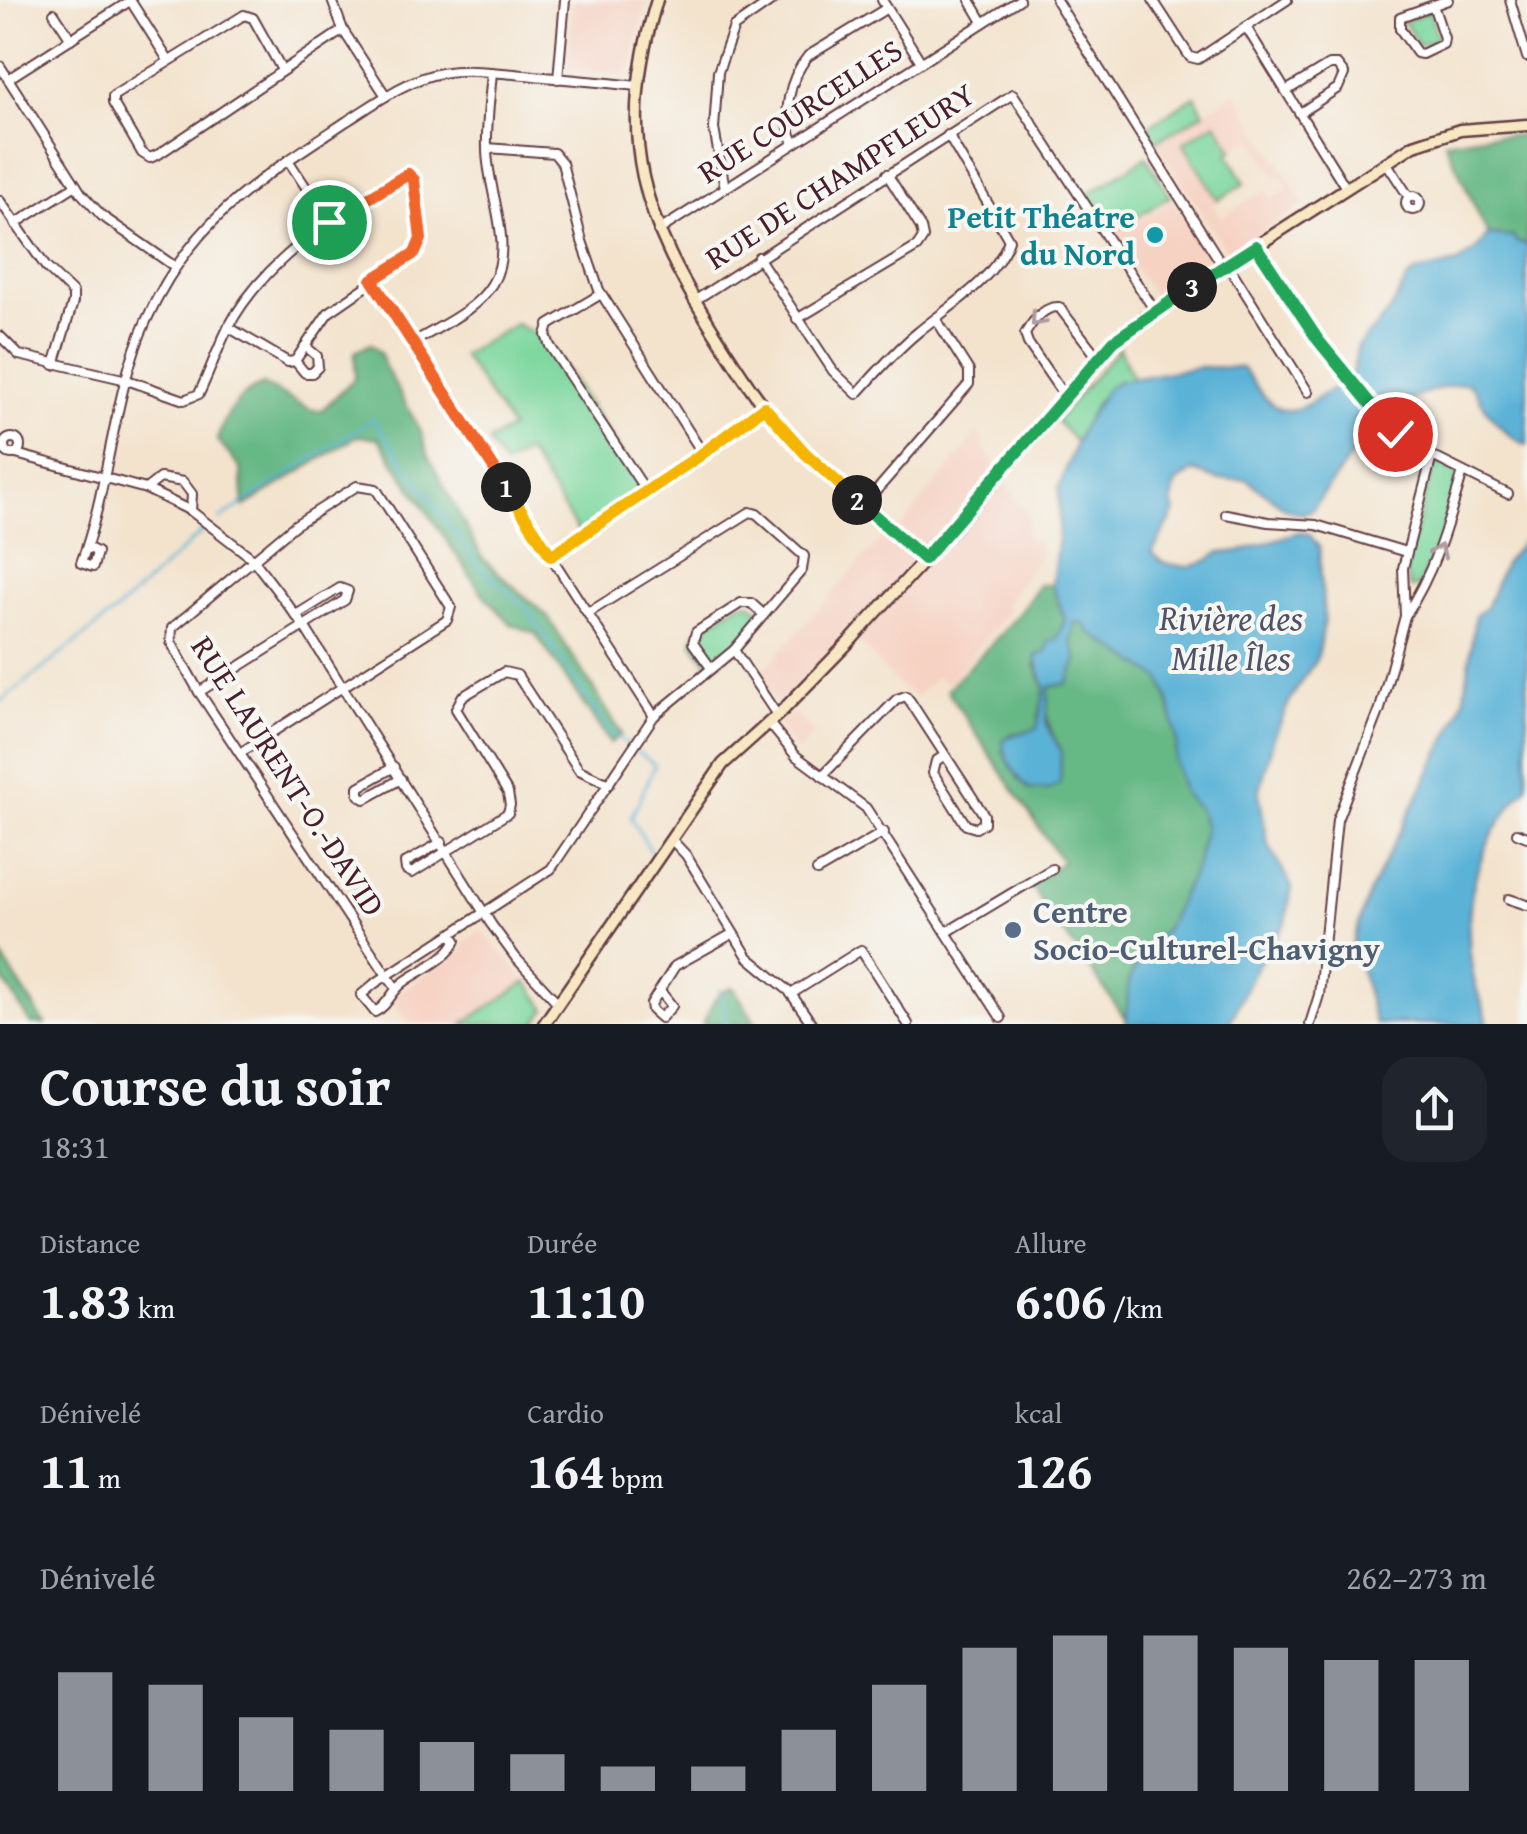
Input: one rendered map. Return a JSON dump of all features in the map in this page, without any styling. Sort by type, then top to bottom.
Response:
[{"type":"main road","points":[[658,0],[638,86],[640,162],[658,231],[694,301],[764,407],[805,453],[924,559]]},
{"type":"main road","points":[[544,1024],[724,762],[773,719],[924,559],[1119,336],[1414,145],[1446,133],[1527,126]]},
{"type":"street","points":[[8,79],[130,0],[168,60]]},
{"type":"street","points":[[332,0],[344,30],[386,96]]},
{"type":"street","points":[[558,78],[566,0]]},
{"type":"street","points":[[725,188],[714,129],[718,72],[734,26],[773,0]]},
{"type":"street","points":[[970,0],[983,22]]},
{"type":"street","name":"RUE COURCELLES","points":[[658,231],[1018,0]]},
{"type":"street","points":[[1056,0],[1308,392]]},
{"type":"street","points":[[1153,0],[1190,56],[1198,59],[1287,0]]},
{"type":"street","points":[[1432,5],[1443,44],[1417,53],[1400,29],[1400,18],[1432,5],[1448,0]]},
{"type":"street","points":[[1510,0],[1527,57]]},
{"type":"street","points":[[794,143],[786,117],[800,67],[808,56],[885,4],[921,62]]},
{"type":"street","points":[[54,13],[71,39]]},
{"type":"street","points":[[282,70],[249,16],[244,16],[113,96],[113,103],[142,153],[150,158],[344,30]]},
{"type":"street","points":[[1246,26],[1346,188]]},
{"type":"street","points":[[1286,91],[1329,65],[1337,65],[1344,74],[1338,88],[1300,113]]},
{"type":"street","points":[[0,66],[76,185],[102,216],[174,266]]},
{"type":"street","points":[[412,342],[467,309],[490,288],[497,274],[502,256],[486,148],[492,72]]},
{"type":"street","points":[[87,548],[127,380],[145,323],[174,266],[216,216],[256,181],[386,96],[438,74],[492,72],[638,86]]},
{"type":"street","name":"RUE DE CHAMPFLEURY","points":[[694,301],[1013,94],[1155,311]]},
{"type":"street","points":[[758,257],[797,319],[857,394],[903,344],[972,288],[1009,240],[948,135]]},
{"type":"street","points":[[486,148],[554,153],[562,163],[582,241],[601,294],[702,454]]},
{"type":"street","points":[[288,160],[329,222]]},
{"type":"street","points":[[1386,162],[1409,197]]},
{"type":"street","points":[[0,336],[18,356],[127,380],[184,400],[199,394],[228,327],[261,280],[329,222],[408,174],[414,180],[421,239],[415,253],[328,314],[295,361],[288,362],[228,327]]},
{"type":"street","points":[[797,319],[917,247],[923,238],[921,228],[887,174]]},
{"type":"street","points":[[15,224],[76,185]]},
{"type":"street","points":[[0,201],[46,267],[72,293],[73,302],[54,364]]},
{"type":"street","points":[[1256,246],[1318,340],[1401,439],[1508,494]]},
{"type":"street","points":[[372,280],[654,716]]},
{"type":"street","points":[[601,294],[548,324],[546,335],[646,492]]},
{"type":"street","points":[[1065,396],[1028,343],[1026,334],[1030,326],[1046,310],[1059,307],[1099,358]]},
{"type":"street","points":[[864,505],[969,384],[970,371],[936,319]]},
{"type":"street","points":[[295,361],[305,373],[318,368],[317,356],[305,346]]},
{"type":"street","points":[[551,556],[764,407]]},
{"type":"street","points":[[16,454],[146,489],[221,531],[252,558],[304,626],[485,914],[516,958],[558,1003]]},
{"type":"street","points":[[1310,1024],[1319,995],[1337,820],[1380,709],[1405,616],[1406,552],[1432,456]]},
{"type":"street","points":[[1405,616],[1422,591],[1443,542],[1464,472]]},
{"type":"street","points":[[146,489],[160,478],[183,482],[192,494],[190,511]]},
{"type":"street","points":[[240,753],[447,620],[451,607],[376,490],[358,486],[252,558]]},
{"type":"street","points":[[450,935],[456,940],[454,948],[396,988],[380,1010],[375,1012],[368,1007],[361,995],[450,935],[551,870],[654,716],[734,650],[805,563],[804,556],[750,512],[588,613]]},
{"type":"street","points":[[1226,514],[1299,524],[1406,552]]},
{"type":"street","name":"RUE LAURENT-O.-DAVID","points":[[252,558],[172,628],[171,642],[396,988]]},
{"type":"street","points":[[1403,586],[1412,593],[1422,591]]},
{"type":"street","points":[[200,692],[347,599],[347,590],[340,588],[296,615]]},
{"type":"street","points":[[711,668],[693,643],[696,632],[740,603],[750,603],[763,614]]},
{"type":"street","points":[[734,650],[793,753],[866,808],[884,832],[1001,1018]]},
{"type":"street","points":[[442,842],[405,864],[406,870],[412,874],[508,813],[508,794],[456,710],[462,697],[504,672],[517,675],[580,770],[609,784]]},
{"type":"street","points":[[822,776],[904,696],[910,700],[984,814],[984,823],[976,828],[966,825],[933,773],[936,761],[946,756]]},
{"type":"street","points":[[394,767],[359,787],[358,795],[366,799],[401,779]]},
{"type":"street","points":[[817,872],[884,832]]},
{"type":"street","points":[[1517,833],[1527,836]]},
{"type":"street","points":[[671,839],[686,855],[752,962],[791,994],[812,1024]]},
{"type":"street","points":[[947,932],[1052,869]]},
{"type":"street","points":[[1509,899],[1527,905]]},
{"type":"street","points":[[661,992],[665,978],[675,966],[732,934]]},
{"type":"street","points":[[791,994],[861,950],[908,1024]]},
{"type":"shaded area","points":[[573,0],[647,0],[628,75],[568,69]]},
{"type":"shaded area","points":[[1235,92],[1304,204],[1228,253],[1157,145]],"holes":[[[1216,122],[1233,150],[1253,139],[1275,176],[1281,174],[1289,188],[1272,198],[1266,190],[1221,217],[1212,204],[1218,200],[1183,143]]]},
{"type":"shaded area","points":[[1172,200],[1211,261],[1211,267],[1157,301],[1113,236]]},
{"type":"shaded area","points":[[978,432],[1030,520],[1024,533],[1040,547],[1040,556],[1004,605],[1009,610],[948,684],[937,676],[915,697],[846,633],[805,679],[777,703],[759,676],[884,536],[890,540]]},
{"type":"shaded area","points":[[792,711],[814,733],[797,751],[777,725]]},
{"type":"shaded area","points":[[481,930],[527,982],[464,1024],[408,1024],[394,1004],[400,991],[463,951],[466,941]]},
{"type":"green space","points":[[1429,10],[1438,39],[1419,45],[1404,22]]},
{"type":"green space","points":[[1195,96],[1204,113],[1155,142],[1147,127]]},
{"type":"green space","points":[[1216,122],[1233,150],[1228,154],[1245,183],[1218,200],[1183,143]]},
{"type":"green space","points":[[1489,135],[1527,136],[1527,245],[1514,237],[1488,235],[1445,142]]},
{"type":"green space","points":[[1146,157],[1170,196],[1113,232],[1087,195]]},
{"type":"green space","points":[[516,324],[545,339],[646,491],[581,536],[527,452],[504,466],[488,442],[511,428],[462,355]]},
{"type":"green space","points":[[371,344],[381,354],[421,432],[428,456],[483,559],[547,616],[622,734],[610,743],[535,633],[512,625],[482,593],[378,438],[357,436],[244,507],[241,469],[217,440],[233,406],[263,385],[312,410],[322,410],[355,378],[355,352]]},
{"type":"green space","points":[[1119,348],[1134,380],[1118,381],[1096,402],[1076,443],[1056,420]]},
{"type":"green space","points":[[1434,461],[1460,474],[1440,542],[1418,587],[1411,588],[1405,570]]},
{"type":"green space","points":[[1039,585],[1052,585],[1065,620],[1057,638],[1035,665],[1045,688],[1037,728],[1011,734],[1003,751],[1018,778],[1029,789],[1061,751],[1048,720],[1047,696],[1049,687],[1068,683],[1077,660],[1071,641],[1074,621],[1086,625],[1088,631],[1161,679],[1177,740],[1175,761],[1183,793],[1199,810],[1205,827],[1197,864],[1166,928],[1142,954],[1129,982],[1126,1019],[1029,884],[1062,862],[947,690],[1007,627]]},
{"type":"green space","points":[[741,603],[751,603],[763,614],[734,650],[711,668],[693,643],[696,632]]},
{"type":"green space","points":[[0,954],[45,1024],[31,1024],[0,975]]},
{"type":"green space","points":[[527,982],[546,1009],[535,1024],[463,1024]]},
{"type":"green space","points":[[733,987],[756,1024],[703,1024],[717,997]]},
{"type":"water","name":"Rivière des Mille Îles","points":[[1488,235],[1514,237],[1527,245],[1527,445],[1502,428],[1473,388],[1463,383],[1429,392],[1388,416],[1356,450],[1312,510],[1301,514],[1286,509],[1246,479],[1219,480],[1194,471],[1175,484],[1175,512],[1152,553],[1164,563],[1187,567],[1219,553],[1241,551],[1298,532],[1309,534],[1319,547],[1324,620],[1317,658],[1291,698],[1274,737],[1259,793],[1268,844],[1292,887],[1286,922],[1254,971],[1229,1024],[1126,1024],[1129,982],[1142,954],[1166,928],[1197,864],[1205,827],[1199,810],[1183,793],[1175,761],[1177,740],[1161,679],[1088,631],[1086,625],[1075,622],[1071,641],[1077,660],[1068,683],[1049,687],[1046,724],[1061,751],[1060,783],[1047,790],[1029,789],[1011,767],[1003,740],[1037,728],[1045,688],[1035,656],[1046,652],[1048,642],[1057,638],[1065,620],[1052,585],[1059,488],[1081,429],[1107,388],[1118,381],[1201,367],[1242,368],[1274,406],[1292,410],[1304,406],[1352,374],[1358,346],[1388,313],[1409,277],[1458,263]]},
{"type":"water","points":[[1527,536],[1527,787],[1495,830],[1476,876],[1471,900],[1470,952],[1475,986],[1488,1024],[1375,1024],[1351,947],[1370,891],[1457,718],[1465,696],[1475,616],[1486,608],[1504,564]]},
{"type":"waterway","points":[[220,519],[373,419],[480,568],[524,605],[608,730],[629,745]]},
{"type":"waterway","points":[[0,702],[116,611],[205,529]]},
{"type":"waterway","points":[[637,752],[655,765],[631,818],[652,853]]},
{"type":"waterway","points":[[719,989],[727,1024]]},
{"type":"place","name":"Petit Théatre du Nord","points":[[1155,235]]},
{"type":"place","name":"Centre Socio-Culturel-Chavigny","points":[[1013,930]]},
{"type":"route","points":[[329,222],[408,174],[414,180],[421,239],[415,253],[372,280],[551,556],[764,407],[805,453],[924,559],[1119,336],[1256,246],[1318,340],[1395,434]]}]
